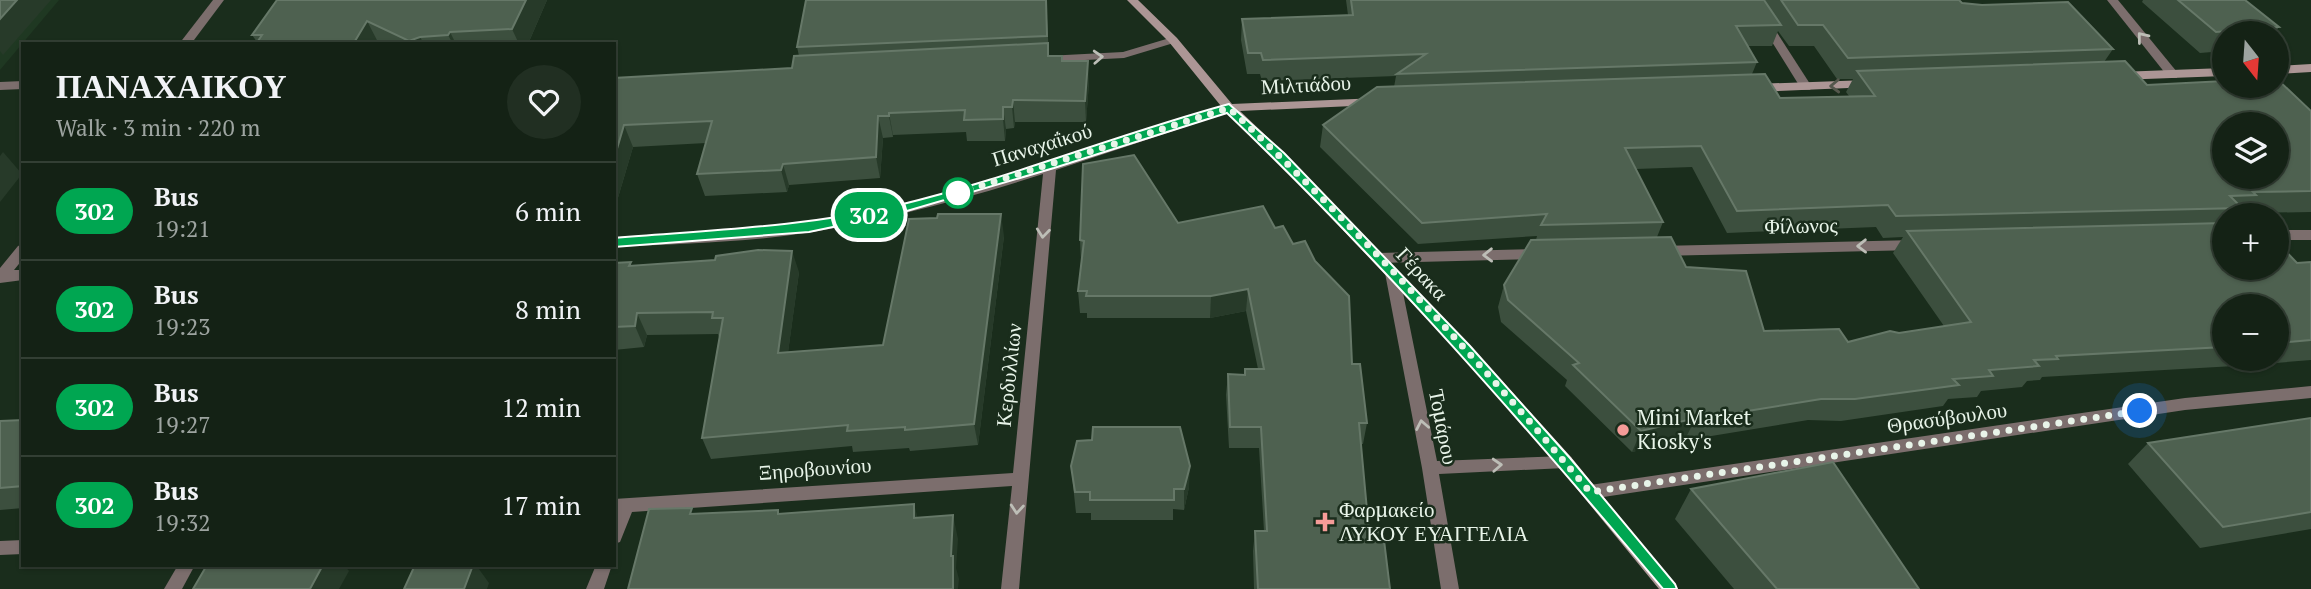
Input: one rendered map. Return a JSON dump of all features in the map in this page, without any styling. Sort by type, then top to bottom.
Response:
[{"type":"street","points":[[187,42],[219,0]]},
{"type":"street","name":"Γέρακα","points":[[1132,0],[1173,40],[1229,108],[1392,273],[1564,462],[1669,589]]},
{"type":"street","points":[[1751,0],[1806,87]]},
{"type":"street","points":[[2112,0],[2173,75]]},
{"type":"street","points":[[1027,60],[1124,55],[1173,40]]},
{"type":"street","points":[[2289,69],[2311,68]]},
{"type":"street","points":[[2105,76],[2212,73]]},
{"type":"street","points":[[1737,89],[1888,84]]},
{"type":"street","points":[[0,86],[21,85]]},
{"type":"street","name":"Μιλτιάδου","points":[[1229,108],[1390,101]]},
{"type":"street","name":"Παναχαΐκού","points":[[616,242],[809,227],[900,209],[1050,166],[1229,108]]},
{"type":"street","name":"Κερδυλλίων","points":[[1010,589],[1050,166]]},
{"type":"street","points":[[2289,235],[2311,234]]},
{"type":"street","name":"Φίλωνος","points":[[1642,251],[1933,244]]},
{"type":"street","points":[[1,276],[21,251]]},
{"type":"street","points":[[1378,258],[1559,254]]},
{"type":"street","name":"Τομάρου","points":[[1392,273],[1430,468],[1450,589]]},
{"type":"street","points":[[1,276],[21,275]]},
{"type":"street","name":"Θρασύβουλου","points":[[1590,492],[2185,404],[2311,392]]},
{"type":"street","points":[[1430,468],[1564,462]]},
{"type":"street","name":"Ξηροβουνίου","points":[[620,505],[1020,479]]},
{"type":"street","points":[[616,526],[620,505]]},
{"type":"street","points":[[0,548],[21,547]]},
{"type":"street","points":[[173,589],[186,567]]},
{"type":"street","points":[[595,589],[603,567]]},
{"type":"shaded area","points":[[0,0],[59,0],[21,42],[0,70]]},
{"type":"building","points":[[0,0],[17,0],[0,19]]},
{"type":"building","points":[[277,0],[526,0],[512,29],[450,32],[448,35],[420,37],[409,41],[367,21],[355,41],[257,42],[262,35],[252,35]]},
{"type":"building","points":[[806,0],[1046,0],[1047,36],[797,47]]},
{"type":"building","points":[[1351,0],[1764,0],[1781,25],[1736,26],[1757,62],[1397,74],[1426,54],[1263,60],[1261,53],[1248,53],[1242,19],[1353,15]]},
{"type":"building","points":[[1781,0],[1959,0],[1962,3],[1982,5],[2068,2],[2113,49],[1848,58],[1823,25],[1798,25]]},
{"type":"building","points":[[2178,0],[2245,0],[2271,21],[2212,21],[2212,29]]},
{"type":"building","points":[[1048,43],[1048,56],[1062,56],[1062,61],[1088,61],[1085,101],[1013,100],[1012,107],[1003,107],[1003,119],[964,120],[965,110],[889,113],[889,116],[878,116],[876,157],[783,164],[781,170],[697,174],[712,121],[624,125],[616,152],[616,78],[792,68],[794,56]]},
{"type":"building","points":[[2125,61],[2147,85],[2212,82],[2212,98],[2289,98],[2289,90],[2311,111],[2311,191],[2253,192],[2256,195],[2230,196],[2237,203],[2212,203],[2212,209],[1896,216],[1888,205],[1737,211],[1701,146],[1625,148],[1663,222],[1541,225],[1547,214],[1422,223],[1323,125],[1377,87],[1765,74],[1780,98],[1875,96],[1857,71]]},
{"type":"building","points":[[1134,155],[1178,223],[1263,206],[1275,228],[1283,226],[1293,244],[1305,241],[1315,261],[1349,296],[1352,364],[1360,364],[1367,423],[1359,423],[1369,532],[1383,532],[1390,589],[1258,589],[1255,531],[1267,531],[1261,427],[1230,427],[1228,374],[1245,375],[1245,369],[1264,369],[1248,289],[1211,296],[1086,296],[1087,291],[1078,291],[1084,241],[1080,240],[1083,164]]},
{"type":"building","points":[[938,214],[1001,214],[974,424],[905,430],[905,427],[847,431],[848,425],[702,438],[723,318],[712,318],[713,312],[637,313],[635,326],[616,327],[616,263],[631,262],[629,266],[715,260],[716,256],[758,250],[792,251],[778,353],[883,345],[909,219],[937,218]]},
{"type":"building","points":[[2212,223],[2212,280],[2289,280],[2289,255],[2297,263],[2311,262],[2311,340],[2289,342],[2289,294],[2212,294],[2212,348],[2056,356],[2058,359],[2034,360],[2039,366],[1989,370],[1993,376],[1953,379],[1959,385],[1855,399],[1821,399],[1696,418],[1641,431],[1573,365],[1579,363],[1508,300],[1504,285],[1531,240],[1671,237],[1686,267],[1746,271],[1764,331],[1839,329],[1848,342],[1890,331],[1899,333],[1971,322],[1907,231]]},
{"type":"building","points":[[2311,418],[2311,512],[2223,527],[2148,443]]},
{"type":"building","points":[[21,420],[21,486],[0,488],[0,421]]},
{"type":"building","points":[[1093,427],[1180,427],[1190,466],[1184,489],[1174,489],[1174,500],[1090,500],[1090,492],[1075,492],[1071,466],[1077,441],[1092,440]]},
{"type":"building","points":[[1833,462],[1919,589],[1777,589],[1691,489]]},
{"type":"building","points":[[914,504],[914,518],[953,515],[953,589],[628,589],[649,509],[692,508],[690,514],[778,510],[778,514]]},
{"type":"building","points":[[206,567],[322,567],[310,589],[193,589]]},
{"type":"building","points":[[414,567],[472,567],[464,589],[404,589]]},
{"type":"bus line","name":"302","points":[[616,242],[707,237],[809,227],[900,209],[1050,166],[1229,108],[1280,156],[1465,350],[1564,462],[1669,589]]},
{"type":"place","name":"Mini Market Kiosky's","points":[[1623,430]]},
{"type":"place","name":"Φαρμακείο ΛΥΚΟΥ ΕΥΑΓΓΕΛΙΑ","points":[[1325,522]]},
{"type":"route","points":[[958,193],[1229,108],[1280,156],[1465,350],[1590,492],[2140,411]]}]
